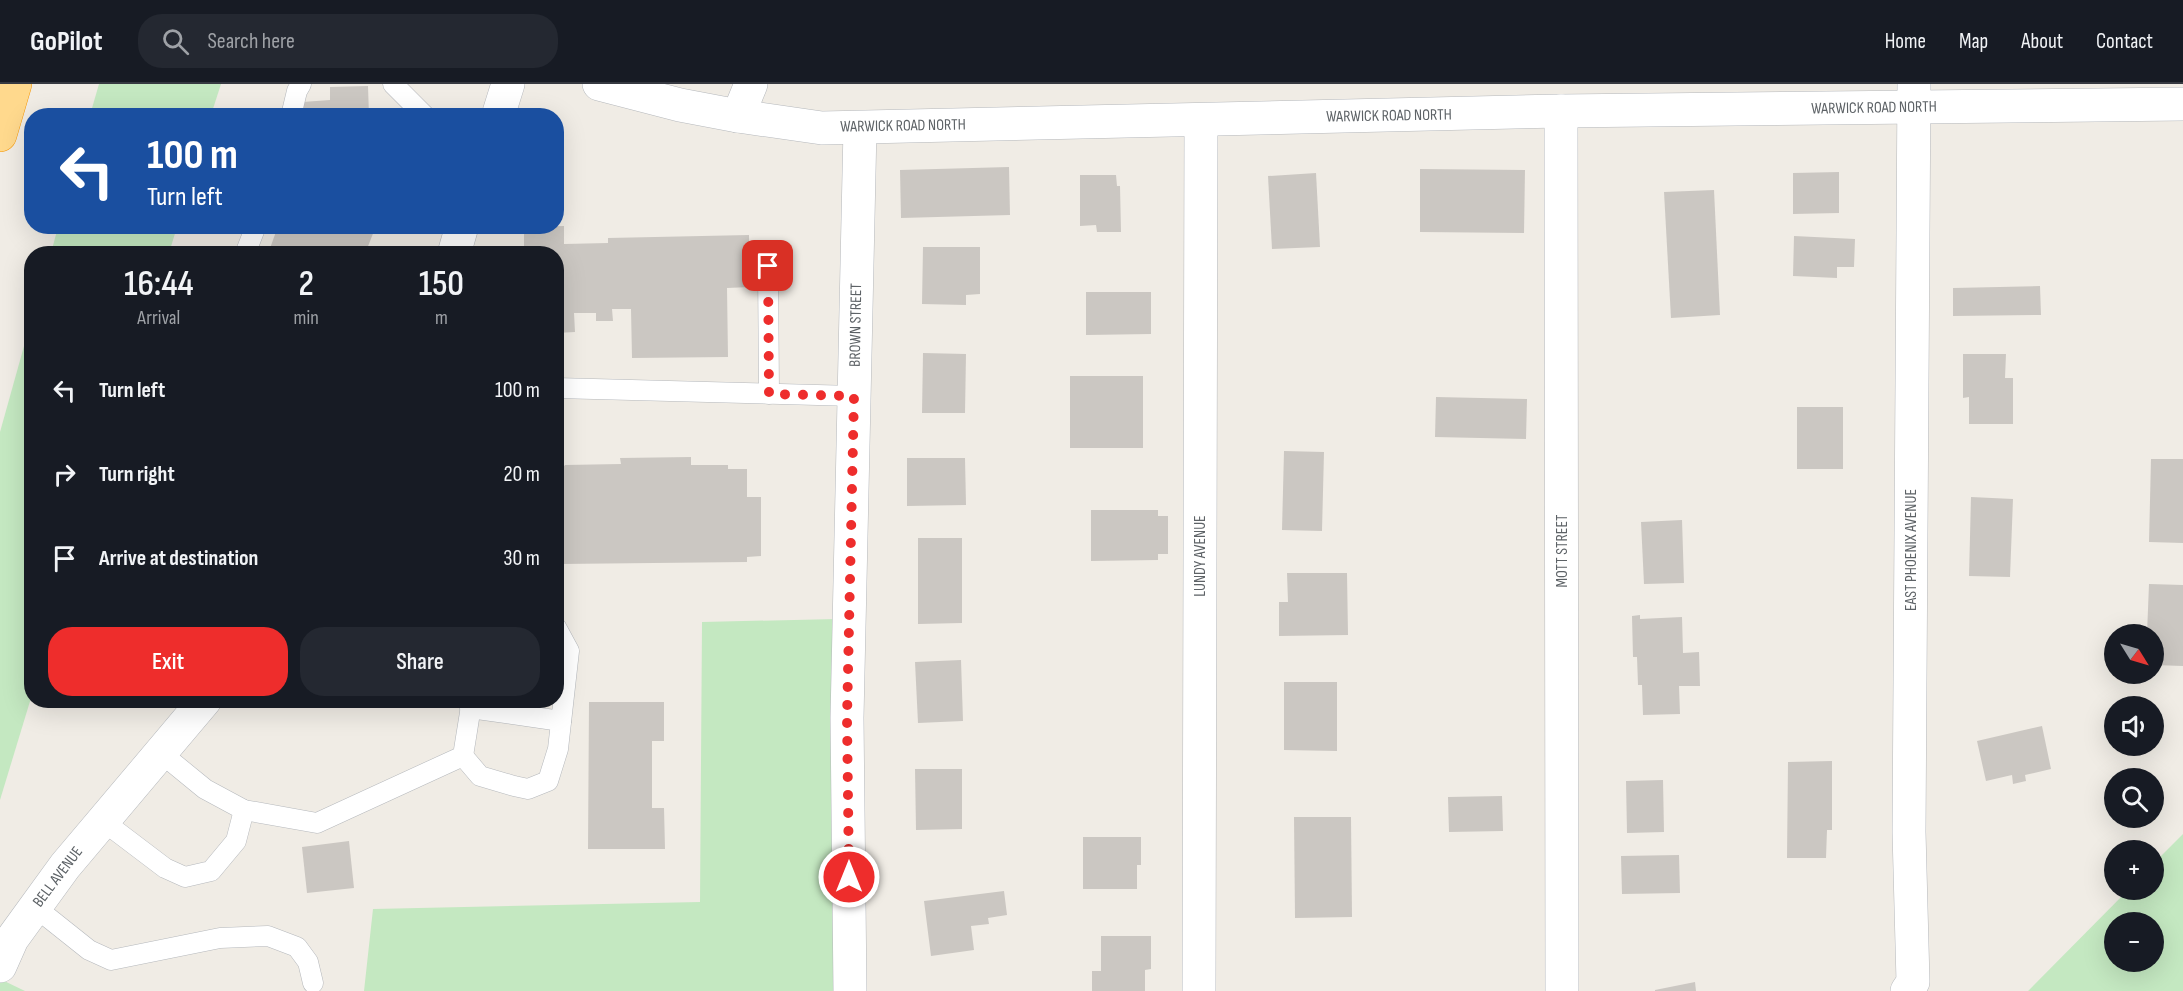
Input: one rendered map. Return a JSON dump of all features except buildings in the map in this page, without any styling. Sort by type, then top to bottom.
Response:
[{"type":"highway","points":[[0,135],[15,84]]},
{"type":"street","points":[[500,108],[508,84]]},
{"type":"street","name":"WARWICK ROAD NORTH","points":[[599,84],[680,105],[822,128],[1561,111],[1914,95],[2183,105]]},
{"type":"street","points":[[738,116],[751,84]]},
{"type":"street","name":"EAST PHOENIX AVENUE","points":[[1907,991],[1913,982],[1909,820],[1914,95]]},
{"type":"street","name":"MOTT STREET","points":[[1561,111],[1562,991]]},
{"type":"street","name":"LUNDY AVENUE","points":[[1199,991],[1201,120]]},
{"type":"street","name":"BROWN STREET","points":[[850,991],[847,718],[860,128]]},
{"type":"street","name":"BELL AVENUE","points":[[0,966],[12,939],[65,866],[198,708]]},
{"type":"lane","points":[[293,108],[301,84]]},
{"type":"lane","points":[[393,84],[416,108]]},
{"type":"lane","points":[[768,266],[769,394]]},
{"type":"lane","points":[[564,388],[854,396]]},
{"type":"lane","points":[[564,642],[569,651],[564,695]]},
{"type":"lane","points":[[470,708],[463,756],[480,776],[528,789],[548,781],[558,748],[562,708]]},
{"type":"lane","points":[[492,708],[561,721]]},
{"type":"lane","points":[[160,753],[205,789],[244,810],[317,823],[463,756]]},
{"type":"lane","points":[[103,821],[165,868],[185,877],[211,872],[236,841],[244,810]]},
{"type":"lane","points":[[35,907],[89,950],[111,960],[220,938],[268,936],[297,947],[308,962],[313,983]]},
{"type":"green space","points":[[99,84],[221,84],[213,108],[92,108]]},
{"type":"green space","points":[[56,234],[175,234],[171,246],[53,246]]},
{"type":"green space","points":[[24,346],[24,708],[28,708],[0,800],[0,432]]},
{"type":"green space","points":[[837,619],[843,991],[364,991],[373,909],[700,902],[702,622]]},
{"type":"green space","points":[[2183,834],[2183,991],[2028,991],[2104,914],[2104,972],[2164,972],[2164,912],[2106,912],[2118,900],[2164,900],[2164,853]]},
{"type":"green space","points":[[0,979],[25,991],[0,991]]},
{"type":"route","points":[[768,266],[769,394],[854,396],[847,718],[849,877]]}]
